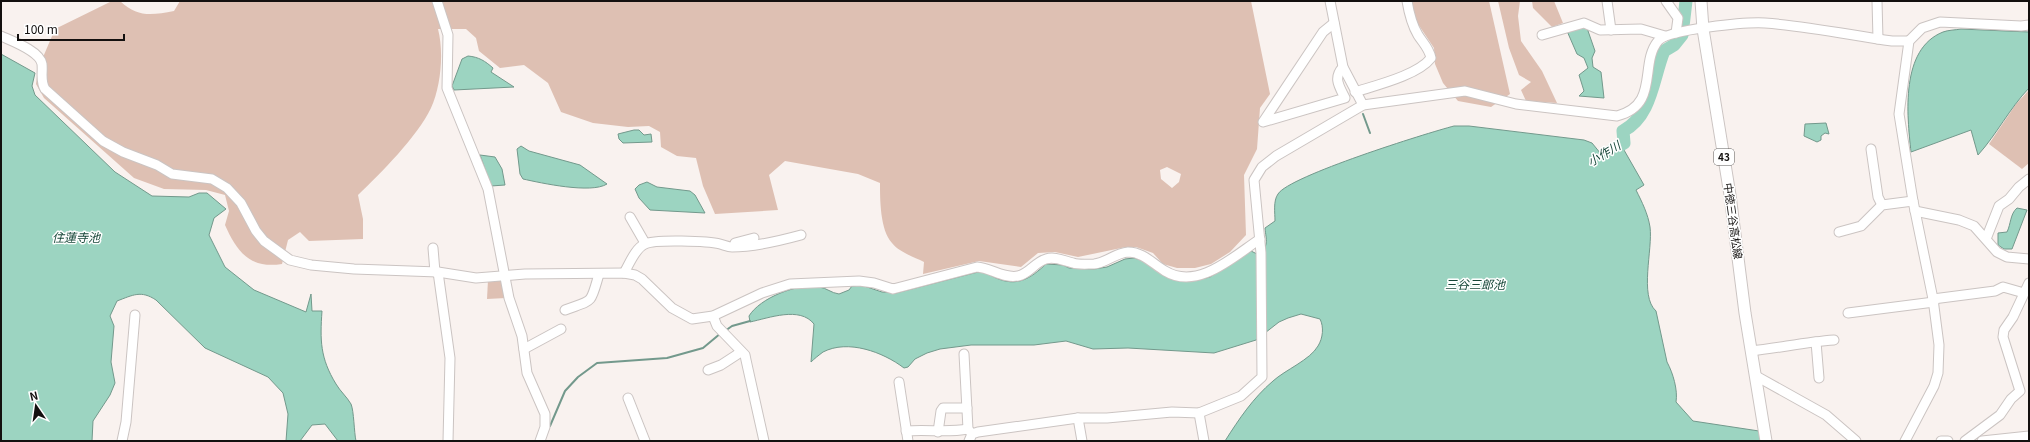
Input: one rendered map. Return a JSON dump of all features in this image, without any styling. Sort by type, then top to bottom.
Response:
[{"type":"main road","name":"中徳三谷高松線","points":[[1701,1],[1703,29],[1730,195],[1751,351],[1766,441]]},
{"type":"street","points":[[437,1],[448,35],[447,88],[488,189],[509,298],[518,323],[524,349],[527,373],[544,414],[545,427],[540,441]]},
{"type":"street","points":[[1330,1],[1343,67],[1363,105]]},
{"type":"street","points":[[1356,92],[1413,71],[1426,65],[1431,58],[1430,51],[1419,37],[1412,24],[1407,1]]},
{"type":"street","points":[[1607,1],[1611,30]]},
{"type":"street","points":[[1666,1],[1678,18],[1681,31]]},
{"type":"street","points":[[1877,1],[1878,39]]},
{"type":"street","points":[[1905,441],[1934,386],[1938,373],[1939,345],[1933,301],[1913,201],[1899,114],[1909,41],[1922,28],[1940,22],[1985,25],[2029,25]]},
{"type":"street","points":[[1334,23],[1323,32],[1263,122],[1345,98],[1336,79],[1337,73],[1343,67]]},
{"type":"street","points":[[1542,35],[1584,23],[1600,30],[1641,29],[1664,36]]},
{"type":"street","points":[[906,432],[938,432],[970,435],[1015,426],[1078,418],[1107,418],[1172,412],[1199,413],[1241,396],[1262,376],[1261,253],[1253,188],[1256,175],[1262,167],[1276,156],[1363,105],[1466,91],[1516,104],[1617,116],[1632,110],[1639,102],[1645,91],[1655,47],[1658,41],[1664,36],[1681,31],[1764,23],[1878,39],[1909,41]]},
{"type":"street","points":[[1,28],[33,52],[41,60],[42,84],[45,89],[103,141],[123,152],[157,165],[172,174],[208,178],[227,188],[241,203],[256,231],[264,241],[290,260],[311,265],[354,269],[437,272],[476,278],[505,275],[624,273],[635,275],[684,317],[692,319],[713,316],[762,293],[790,284],[860,281],[874,283],[893,289],[977,267],[984,267],[1013,277],[1019,276],[1047,259],[1060,259],[1073,264],[1092,264],[1099,263],[1121,253],[1129,252],[1145,257],[1167,272],[1179,275],[1199,276],[1217,267],[1260,239]]},
{"type":"street","points":[[1,36],[33,52]]},
{"type":"street","points":[[1871,149],[1878,197],[1882,205]]},
{"type":"street","points":[[1986,239],[1999,206],[2009,199],[2019,187],[2029,179]]},
{"type":"street","points":[[1839,232],[1861,226],[1882,205],[1913,201]]},
{"type":"street","points":[[1915,211],[1959,220],[1974,226],[1998,252],[2007,257],[2029,259]]},
{"type":"street","points":[[630,217],[645,243]]},
{"type":"street","points":[[720,244],[730,247],[742,247],[774,242],[801,235]]},
{"type":"street","points":[[624,273],[640,247],[645,243],[654,241],[730,244],[754,238]]},
{"type":"street","points":[[433,248],[450,358],[448,441]]},
{"type":"street","points":[[565,310],[589,302],[599,274]]},
{"type":"street","points":[[1965,441],[2000,415],[2011,398],[2020,391],[2003,337],[2004,330],[2013,317],[2029,283]]},
{"type":"street","points":[[1848,313],[1995,291],[2003,287],[2024,293]]},
{"type":"street","points":[[122,441],[126,422],[135,315]]},
{"type":"street","points":[[713,316],[717,326],[727,339],[741,352],[748,366],[764,441]]},
{"type":"street","points":[[524,349],[561,329]]},
{"type":"street","points":[[1751,351],[1834,340]]},
{"type":"street","points":[[1816,342],[1819,378]]},
{"type":"street","points":[[708,370],[721,365],[741,352]]},
{"type":"street","points":[[964,354],[970,435]]},
{"type":"street","points":[[1756,376],[1826,415],[1856,441]]},
{"type":"street","points":[[899,382],[908,441]]},
{"type":"street","points":[[628,398],[645,441]]},
{"type":"street","points":[[938,432],[943,408],[967,408]]},
{"type":"street","points":[[1199,413],[1204,441]]},
{"type":"street","points":[[1078,418],[1082,441]]},
{"type":"street","points":[[1982,441],[2029,436]]},
{"type":"street","points":[[1941,441],[1948,441]]},
{"type":"shaded area","points":[[112,1],[120,1],[139,13],[159,14],[174,11],[180,1],[1251,1],[1270,94],[1260,108],[1257,149],[1244,175],[1246,235],[1230,252],[1211,264],[1195,268],[1177,268],[1163,264],[1153,253],[1136,247],[1126,247],[1078,257],[1055,252],[1038,253],[1021,267],[979,261],[923,274],[924,262],[899,249],[888,237],[883,223],[880,183],[858,174],[785,161],[769,175],[778,210],[715,214],[703,186],[696,158],[677,156],[661,147],[660,132],[649,126],[628,127],[593,123],[561,112],[548,83],[524,65],[500,68],[479,51],[476,38],[466,29],[438,29],[441,58],[437,90],[431,108],[417,131],[408,142],[388,165],[358,195],[363,219],[363,239],[309,241],[300,232],[288,240],[282,264],[271,265],[253,261],[240,251],[234,243],[225,225],[229,211],[225,195],[206,190],[164,189],[134,178],[44,98],[36,84],[38,69],[55,29]],"holes":[[[1167,167],[1181,174],[1179,182],[1172,188],[1161,179],[1160,170]]]},
{"type":"shaded area","points":[[1412,1],[1489,1],[1510,94],[1491,107],[1458,101],[1443,83],[1435,64],[1434,48],[1416,21]]},
{"type":"shaded area","points":[[1498,1],[1520,1],[1518,16],[1521,41],[1542,71],[1557,103],[1526,101],[1521,90],[1531,82],[1519,75],[1509,48]]},
{"type":"shaded area","points":[[1532,1],[1554,1],[1563,23],[1552,27],[1533,8]]},
{"type":"shaded area","points":[[2029,90],[2029,163],[2022,169],[1989,144],[2016,104]]},
{"type":"shaded area","points":[[488,280],[504,280],[506,298],[487,299]]},
{"type":"water","points":[[1580,27],[1587,28],[1595,51],[1592,58],[1593,67],[1601,72],[1604,98],[1579,96],[1584,91],[1579,75],[1588,68],[1584,58],[1577,54],[1567,31]]},
{"type":"water","points":[[1961,29],[2029,32],[2029,88],[2015,104],[1978,155],[1971,130],[1911,152],[1908,120],[1909,84],[1919,53],[1929,41],[1943,32]]},
{"type":"water","name":"住蓮寺池","points":[[1,54],[35,73],[32,86],[35,95],[115,172],[152,196],[189,197],[199,193],[207,193],[226,209],[214,218],[209,235],[225,267],[254,290],[306,312],[311,294],[312,311],[322,311],[321,340],[327,366],[339,389],[352,407],[356,441],[338,441],[325,424],[312,425],[300,441],[286,441],[288,414],[283,393],[268,377],[205,348],[156,300],[146,295],[137,294],[117,301],[110,316],[114,326],[111,362],[115,383],[110,395],[93,421],[92,441],[1,441]]},
{"type":"water","points":[[468,56],[479,58],[484,61],[493,68],[491,72],[514,87],[454,90],[452,86],[462,59]]},
{"type":"water","points":[[1826,123],[1829,134],[1825,133],[1821,136],[1821,140],[1817,142],[1804,136],[1805,124]]},
{"type":"water","name":"三谷三郎池","points":[[1454,126],[1469,126],[1584,140],[1592,143],[1601,154],[1620,143],[1644,185],[1636,190],[1643,204],[1650,227],[1647,284],[1648,295],[1651,304],[1656,311],[1667,362],[1674,382],[1676,402],[1693,421],[1759,431],[1761,441],[1225,441],[1259,394],[1278,377],[1309,356],[1318,346],[1321,340],[1322,332],[1320,319],[1301,314],[1279,322],[1256,340],[1214,353],[1128,348],[1093,349],[1066,341],[1034,345],[971,345],[940,349],[927,353],[915,359],[908,367],[904,368],[896,362],[876,352],[854,347],[833,348],[823,352],[811,362],[814,324],[808,319],[793,314],[775,316],[750,322],[749,316],[761,303],[780,293],[800,287],[810,286],[824,288],[839,294],[849,290],[852,286],[861,285],[882,292],[896,293],[978,272],[1010,282],[1023,280],[1029,277],[1046,264],[1063,265],[1069,268],[1094,269],[1107,267],[1125,259],[1134,258],[1141,260],[1166,276],[1197,280],[1210,277],[1251,251],[1257,254],[1264,249],[1266,246],[1265,228],[1275,221],[1276,197],[1288,186],[1331,166]]},
{"type":"water","points":[[639,130],[644,135],[651,134],[652,142],[623,143],[619,139],[618,134]]},
{"type":"water","points":[[521,146],[529,151],[580,165],[607,184],[600,187],[578,188],[523,179],[520,174],[517,149]]},
{"type":"water","points":[[480,155],[495,157],[502,169],[505,185],[491,186]]},
{"type":"water","points":[[647,182],[657,187],[690,191],[695,195],[705,213],[650,210],[639,198],[635,189],[639,185]]},
{"type":"water","points":[[2017,208],[2027,210],[2012,249],[2004,249],[1998,245],[1998,233],[2007,232],[2013,213]]},
{"type":"waterway","name":"小作川","points":[[1606,154],[1624,143],[1623,131],[1633,124],[1646,106],[1664,51],[1674,45],[1682,35],[1686,1]]},
{"type":"waterway","points":[[1363,114],[1370,133]]},
{"type":"waterway","points":[[725,331],[732,326],[750,321]]},
{"type":"waterway","points":[[550,426],[565,391],[578,377],[597,363],[667,358],[703,348],[721,333]]}]
